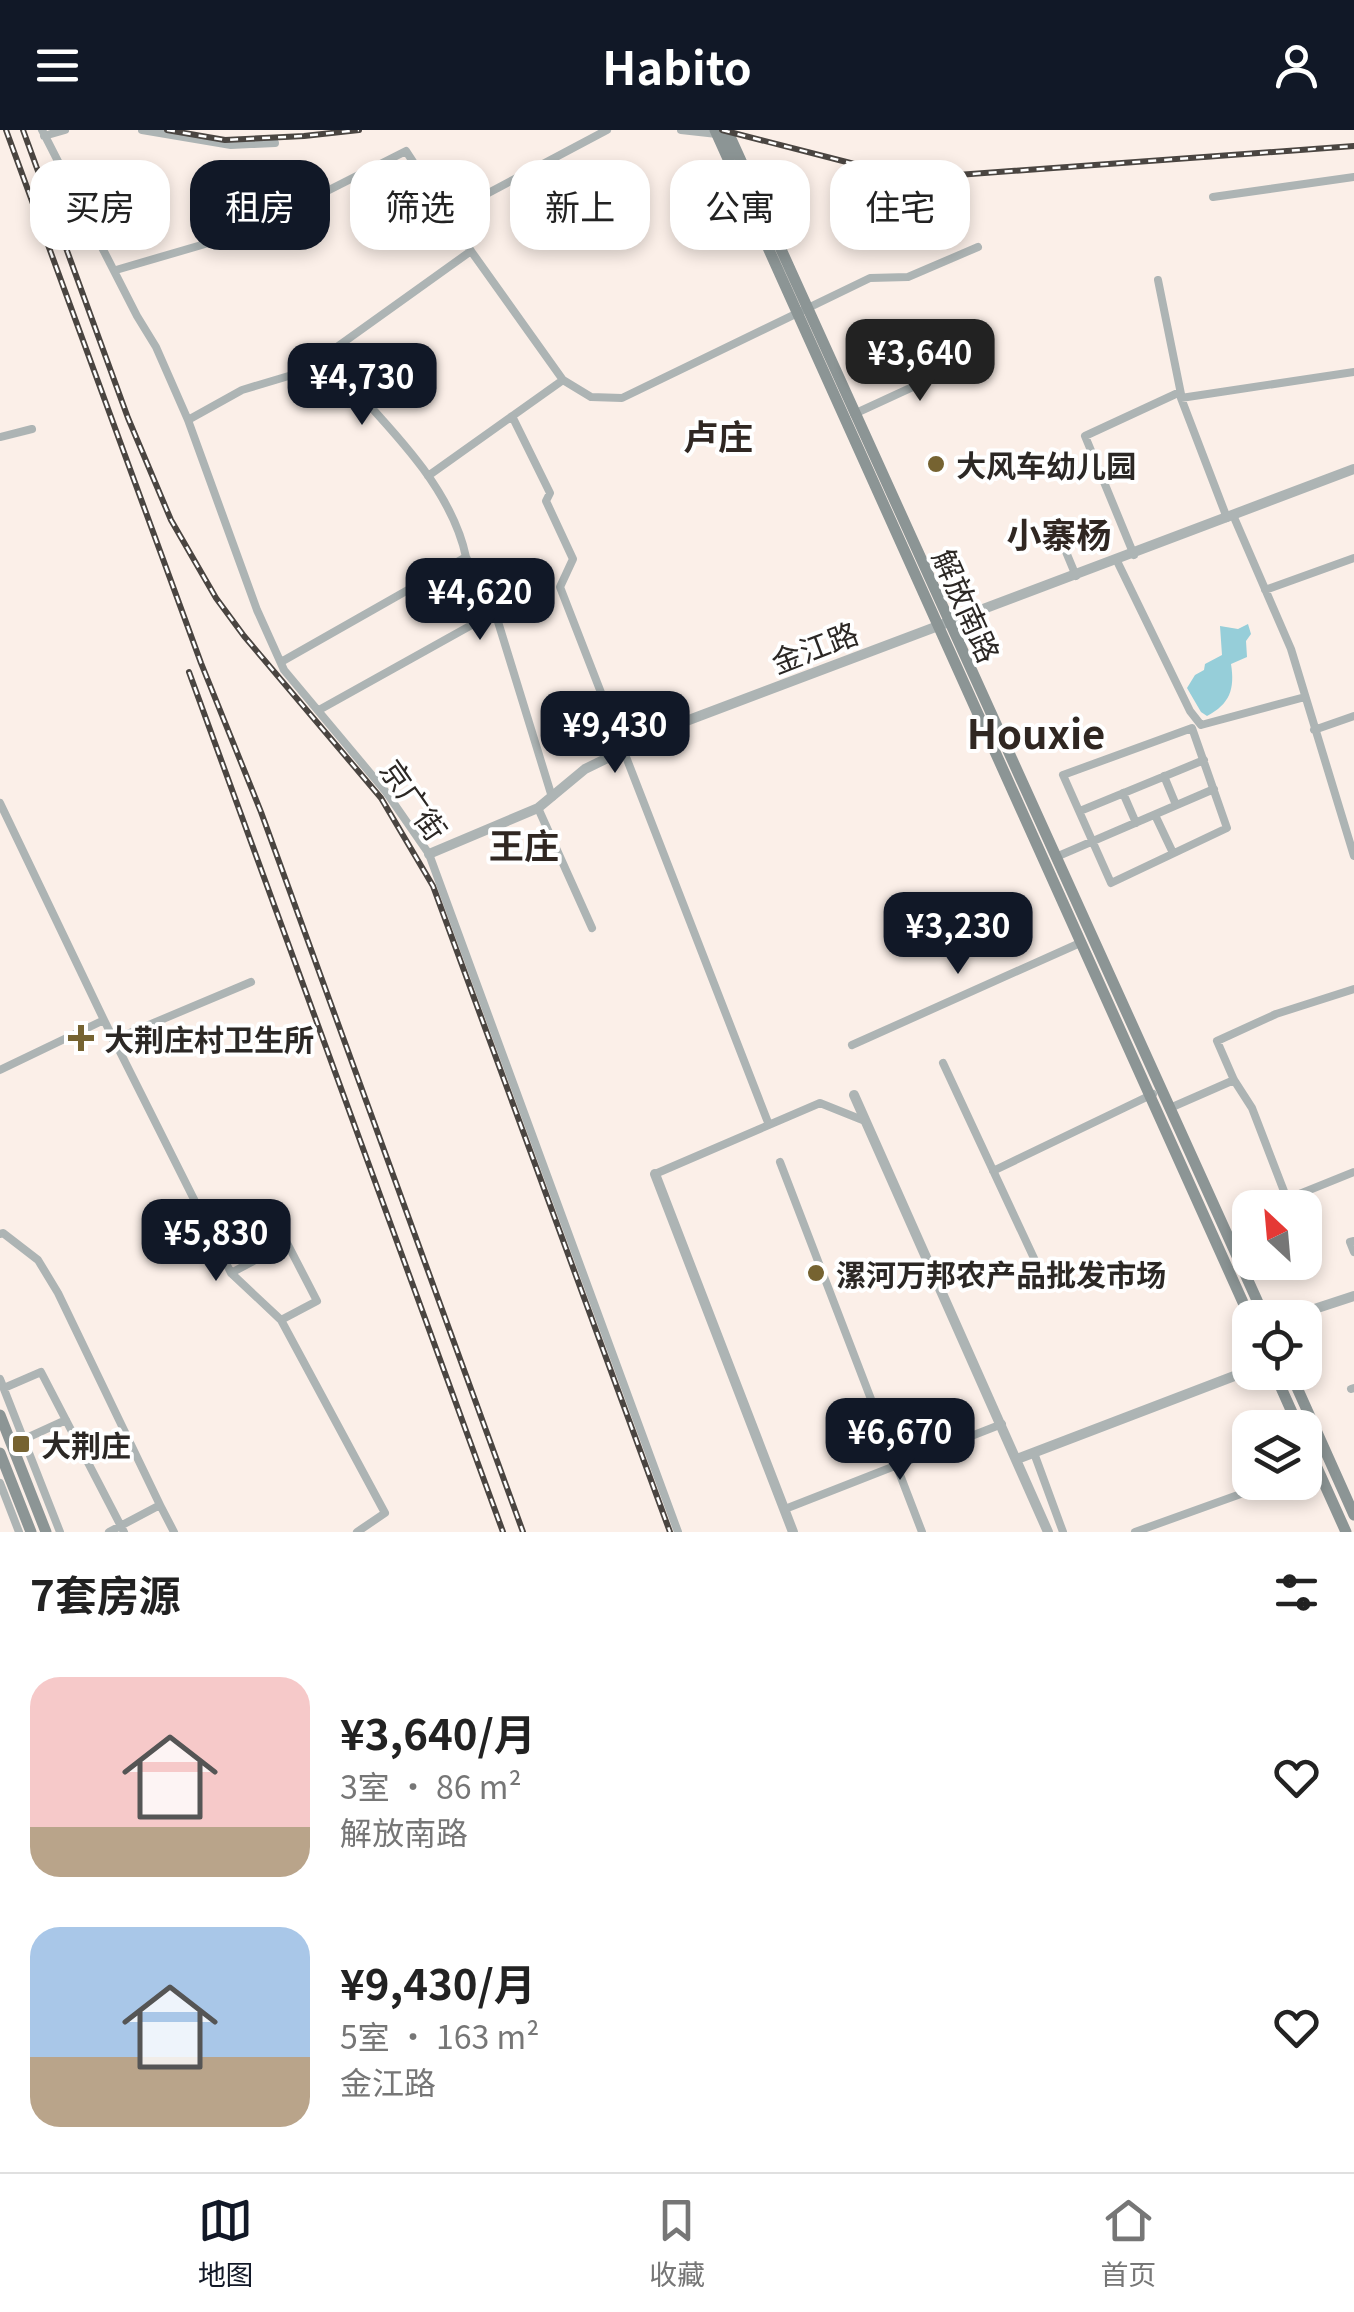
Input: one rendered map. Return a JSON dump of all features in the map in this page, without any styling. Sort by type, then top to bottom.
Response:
[{"type":"main road","name":"解放南路","points":[[720,131],[943,624],[1056,857],[1243,1300]]},
{"type":"main road","name":"解放南路","points":[[801,310],[854,414],[1080,943],[1156,1092],[1170,1108],[1257,1300]]},
{"type":"main road","points":[[1298,1390],[1354,1515]]},
{"type":"main road","points":[[0,1415],[30,1532]]},
{"type":"main road","points":[[9,1446],[46,1532]]},
{"type":"main road","points":[[1322,1488],[1346,1532]]},
{"type":"street","points":[[43,133],[65,130]]},
{"type":"street","points":[[142,130],[230,145],[275,143]]},
{"type":"street","points":[[490,192],[606,130]]},
{"type":"street","points":[[681,130],[720,131]]},
{"type":"street","name":"京广街","points":[[43,133],[156,346],[280,662],[386,792],[429,854],[678,1532]]},
{"type":"street","points":[[388,160],[406,151],[412,160]]},
{"type":"street","points":[[1213,197],[1354,177]]},
{"type":"street","points":[[116,270],[246,232],[350,179]]},
{"type":"street","points":[[188,420],[242,390],[302,372],[471,251],[563,380],[591,397],[622,398],[870,278],[908,277],[978,247]]},
{"type":"street","points":[[1158,280],[1181,395],[1230,517],[1291,649],[1354,856]]},
{"type":"street","points":[[324,356],[428,476],[457,523],[466,557],[495,612],[552,796]]},
{"type":"street","points":[[854,414],[969,360]]},
{"type":"street","points":[[1134,554],[1085,436],[1181,395],[1354,372]]},
{"type":"street","points":[[428,476],[563,380]]},
{"type":"street","points":[[512,416],[550,493],[546,501],[573,559],[560,587],[769,1124]]},
{"type":"street","points":[[0,437],[32,429]]},
{"type":"street","name":"金江路","points":[[429,854],[538,808],[585,769],[673,726],[1354,469]]},
{"type":"street","points":[[1058,536],[1076,576]]},
{"type":"street","points":[[280,662],[466,557]]},
{"type":"street","points":[[1265,590],[1354,559]]},
{"type":"street","points":[[1117,561],[1190,712],[1201,725],[1305,698]]},
{"type":"street","points":[[319,710],[495,612]]},
{"type":"street","points":[[1314,730],[1354,716]]},
{"type":"street","points":[[1192,728],[1214,789],[1227,828],[1111,883],[1063,775],[1192,728]]},
{"type":"street","points":[[1080,811],[1204,760]]},
{"type":"street","points":[[1164,776],[1176,806]]},
{"type":"street","points":[[1056,857],[1214,789]]},
{"type":"street","points":[[1123,793],[1136,823]]},
{"type":"street","points":[[0,803],[231,1273],[281,1320],[385,1513],[357,1532]]},
{"type":"street","points":[[538,808],[592,928]]},
{"type":"street","points":[[1155,814],[1173,853]]},
{"type":"street","points":[[852,1045],[1080,943]]},
{"type":"street","points":[[114,1040],[252,982]]},
{"type":"street","points":[[1354,989],[1276,1014],[1217,1041],[1252,1108],[1287,1198],[1354,1172]]},
{"type":"street","points":[[0,1070],[104,1020]]},
{"type":"street","points":[[943,1064],[1046,1284]]},
{"type":"street","points":[[1170,1108],[1234,1080]]},
{"type":"street","points":[[993,1171],[1156,1092]]},
{"type":"street","points":[[854,1095],[1048,1532]]},
{"type":"street","points":[[794,1532],[656,1174],[820,1104],[866,1122]]},
{"type":"street","points":[[780,1162],[922,1532]]},
{"type":"street","points":[[0,1234],[38,1260],[58,1294],[174,1532]]},
{"type":"street","points":[[1354,1241],[1350,1242],[1354,1252]]},
{"type":"street","points":[[231,1273],[287,1242],[317,1301],[281,1320]]},
{"type":"street","points":[[1322,1307],[1354,1296]]},
{"type":"street","points":[[60,1532],[9,1446],[2,1384],[40,1372],[122,1529]]},
{"type":"street","points":[[1017,1459],[1232,1377]]},
{"type":"street","points":[[9,1446],[66,1420]]},
{"type":"street","points":[[785,1509],[1002,1424]]},
{"type":"street","points":[[1034,1453],[1063,1532]]},
{"type":"street","points":[[0,1482],[19,1532]]},
{"type":"street","points":[[1135,1532],[1232,1497]]},
{"type":"street","points":[[109,1532],[122,1529],[160,1506]]},
{"type":"water","points":[[1248,624],[1251,634],[1246,641],[1247,657],[1231,664],[1229,695],[1207,716],[1187,688],[1205,664],[1222,655],[1220,626],[1238,629]]},
{"type":"railway","points":[[6,130],[201,663],[261,812],[523,1532]]},
{"type":"railway","points":[[23,130],[128,418],[171,520],[216,598],[244,636],[381,798],[433,886],[670,1532]]},
{"type":"railway","points":[[167,130],[225,140],[359,130]]},
{"type":"railway","points":[[722,130],[870,168],[944,176],[1354,146]]},
{"type":"railway","points":[[189,672],[503,1532]]},
{"type":"place","name":"大风车幼儿园","points":[[936,464]]},
{"type":"place","name":"大荆庄村卫生所","points":[[81,1038]]},
{"type":"place","name":"漯河万邦农产品批发市场","points":[[816,1273]]},
{"type":"place","name":"大荆庄","points":[[21,1444]]},
{"type":"district","name":"卢庄","points":[[718,434]]},
{"type":"district","name":"小寨杨","points":[[1059,532]]},
{"type":"district","name":"Houxie","points":[[1036,732]]},
{"type":"district","name":"王庄","points":[[524,843]]}]
